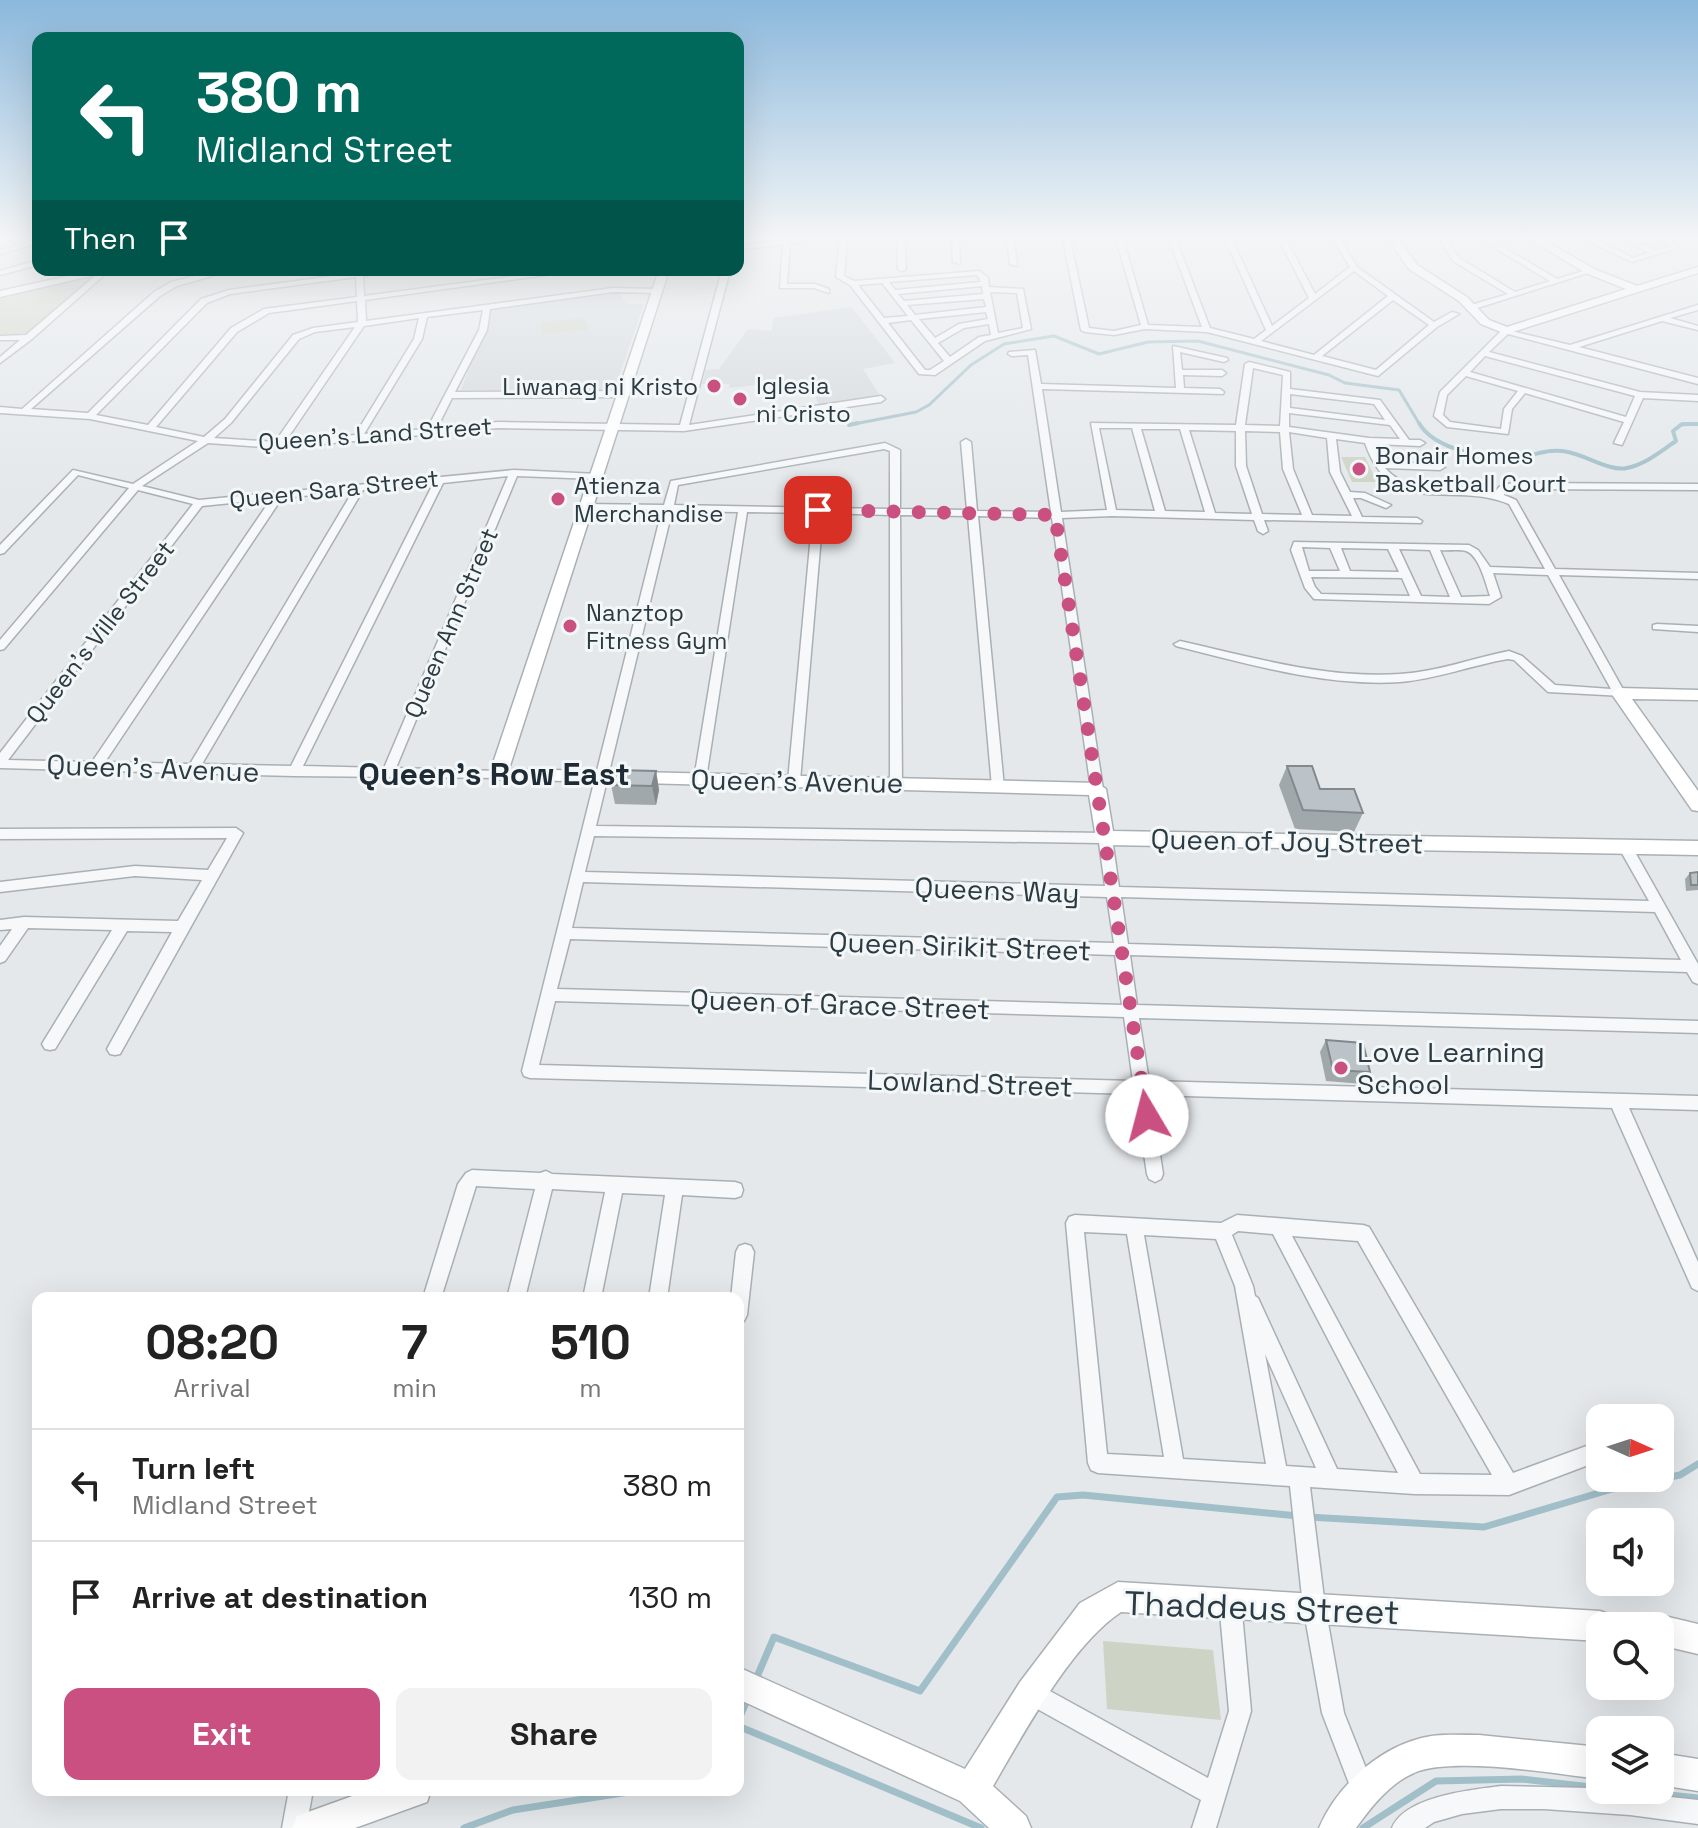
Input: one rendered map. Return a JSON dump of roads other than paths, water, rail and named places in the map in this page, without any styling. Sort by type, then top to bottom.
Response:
[{"type":"street","points":[[2,359],[45,324]]},
{"type":"street","points":[[26,409],[122,324]]},
{"type":"street","points":[[90,416],[181,324]]},
{"type":"street","points":[[150,428],[242,324]]},
{"type":"street","points":[[0,647],[137,485],[206,440],[228,421],[296,337],[313,330],[353,324]]},
{"type":"street","points":[[278,445],[361,324]]},
{"type":"street","points":[[357,439],[418,339],[422,324]]},
{"type":"street","points":[[431,430],[484,324]]},
{"type":"street","points":[[498,775],[645,324]]},
{"type":"street","points":[[684,428],[712,324]]},
{"type":"street","points":[[884,324],[922,372],[932,373],[982,339],[1027,329],[1026,324]]},
{"type":"street","points":[[919,324],[949,361]]},
{"type":"street","points":[[934,342],[962,326],[972,324]]},
{"type":"street","points":[[992,324],[995,336]]},
{"type":"street","points":[[1084,324],[1085,330],[1114,333],[1145,327],[1207,330],[1378,373],[1434,325]]},
{"type":"street","points":[[1205,324],[1207,330]]},
{"type":"street","points":[[1267,324],[1269,329]]},
{"type":"street","points":[[1255,342],[1276,324]]},
{"type":"street","points":[[1315,358],[1357,324]]},
{"type":"street","points":[[1490,324],[1698,381]]},
{"type":"street","points":[[1523,390],[1508,409],[1508,429],[1505,432],[1447,424],[1438,416],[1443,394],[1506,331],[1527,324]]},
{"type":"street","points":[[1569,348],[1645,324]]},
{"type":"street","points":[[0,338],[30,337]]},
{"type":"street","points":[[1180,390],[1176,348],[1224,360]]},
{"type":"street","points":[[1012,354],[1032,352],[1155,1174]]},
{"type":"street","points":[[1483,353],[1640,395],[1698,398]]},
{"type":"street","points":[[1263,531],[1241,466],[1240,428],[1249,364],[1287,374],[1288,410],[1284,429],[1288,469],[1308,518]]},
{"type":"street","points":[[1178,372],[1222,373]]},
{"type":"street","points":[[1464,373],[1627,420]]},
{"type":"street","points":[[1037,386],[1220,392]]},
{"type":"street","points":[[1288,391],[1377,402],[1406,442]]},
{"type":"street","points":[[451,395],[621,394]]},
{"type":"street","points":[[1619,443],[1640,395]]},
{"type":"street","name":"Queen's Land Street","points":[[0,410],[26,409],[90,416],[206,440],[278,445],[533,424],[684,428],[881,399]]},
{"type":"street","points":[[1288,410],[1391,423]]},
{"type":"street","points":[[1112,513],[1094,425],[1284,429],[1369,441],[1420,443]]},
{"type":"street","points":[[1136,426],[1161,514]]},
{"type":"street","points":[[1183,426],[1211,515]]},
{"type":"street","points":[[1331,436],[1335,472],[1359,520]]},
{"type":"street","points":[[1369,441],[1386,476],[1418,490],[1692,487],[1698,500]]},
{"type":"street","points":[[966,442],[998,787]]},
{"type":"street","points":[[548,995],[674,483],[885,446],[895,450],[896,784]]},
{"type":"street","points":[[1379,465],[1440,467]]},
{"type":"street","name":"Queen Sara Street","points":[[0,551],[76,472],[199,503],[514,473],[595,476]]},
{"type":"street","name":"Queen Ann Street","points":[[388,773],[514,473]]},
{"type":"street","points":[[294,772],[440,479]]},
{"type":"street","points":[[193,769],[360,487]]},
{"type":"street","points":[[1501,488],[1513,502],[1619,693],[1698,805]]},
{"type":"street","points":[[96,766],[279,495]]},
{"type":"street","points":[[1346,495],[1362,495],[1386,505]]},
{"type":"street","name":"Queen's Ville Street","points":[[0,763],[199,503]]},
{"type":"street","points":[[587,506],[1055,515],[1112,513],[1417,521]]},
{"type":"street","points":[[700,779],[743,509]]},
{"type":"street","points":[[794,781],[818,510]]},
{"type":"street","points":[[1334,544],[1346,574]]},
{"type":"street","points":[[1296,545],[1392,546],[1474,550],[1485,570],[1494,599],[1323,598],[1314,594],[1296,545]]},
{"type":"street","points":[[1392,546],[1417,600]]},
{"type":"street","points":[[1433,546],[1457,601]]},
{"type":"street","points":[[1485,570],[1698,576]]},
{"type":"street","points":[[1305,574],[1405,575]]},
{"type":"street","points":[[1657,627],[1698,629]]},
{"type":"street","points":[[1180,644],[1301,668],[1400,678],[1440,671],[1473,660],[1514,656],[1552,689],[1698,695]]},
{"type":"street","name":"Queen's Avenue","points":[[0,763],[1097,789]]},
{"type":"street","name":"Queen of Joy Street","points":[[588,831],[1698,848]]},
{"type":"street","points":[[0,834],[236,833],[115,1049]]},
{"type":"street","points":[[1626,848],[1695,972]]},
{"type":"street","points":[[0,887],[135,871],[211,875]]},
{"type":"street","name":"Queens Way","points":[[577,877],[1657,907]]},
{"type":"street","points":[[0,925],[24,922],[182,927]]},
{"type":"street","points":[[0,957],[24,922]]},
{"type":"street","points":[[50,1044],[123,925]]},
{"type":"street","name":"Queen Sirikit Street","points":[[563,933],[1695,972]]},
{"type":"street","name":"Queen of Grace Street","points":[[548,995],[1698,1027]]},
{"type":"street","name":"Lowland Street","points":[[548,995],[530,1071],[1698,1103]]},
{"type":"street","points":[[1617,1100],[1698,1282]]},
{"type":"street","points":[[434,1292],[466,1184],[472,1178],[735,1190]]},
{"type":"street","points":[[518,1292],[546,1179]]},
{"type":"street","points":[[593,1292],[615,1183]]},
{"type":"street","points":[[659,1292],[675,1186]]},
{"type":"street","points":[[1509,1485],[1363,1233],[1237,1223],[1222,1231],[1075,1223],[1098,1463],[1414,1484],[1509,1485],[1586,1456]]},
{"type":"street","points":[[1134,1225],[1175,1467]]},
{"type":"street","points":[[1279,1228],[1414,1484]]},
{"type":"street","points":[[1222,1231],[1331,1478]]},
{"type":"street","points":[[741,1292],[745,1252]]},
{"type":"street","points":[[1244,1286],[1277,1473]]},
{"type":"street","points":[[1299,1476],[1314,1606],[1333,1713],[1363,1792]]},
{"type":"street","name":"Thaddeus Street","points":[[972,1789],[1031,1693],[1091,1614],[1118,1597],[1314,1606],[1586,1625]]},
{"type":"street","points":[[1204,1828],[1212,1793],[1240,1711],[1230,1602]]},
{"type":"street","points":[[1674,1633],[1698,1639]]},
{"type":"street","points":[[744,1686],[773,1702],[972,1789],[1014,1828]]},
{"type":"street","points":[[1031,1693],[1212,1793]]},
{"type":"street","points":[[1336,1828],[1363,1792],[1416,1755],[1445,1751],[1586,1762]]},
{"type":"street","points":[[1674,1771],[1698,1775]]},
{"type":"street","points":[[294,1828],[300,1796]]},
{"type":"street","points":[[309,1828],[395,1796]]},
{"type":"street","points":[[1404,1828],[1419,1814],[1483,1797],[1634,1803],[1698,1812]]},
{"type":"waterway","points":[[858,423],[849,425],[916,412],[929,405],[971,365],[1004,344],[1054,336],[1099,354],[1148,342],[1198,341],[1329,375],[1345,383],[1399,390],[1420,425]]},
{"type":"waterway","points":[[1419,423],[1437,440],[1478,455],[1507,458],[1561,451],[1621,469],[1641,464],[1676,441],[1673,431],[1681,425]]},
{"type":"waterway","points":[[1682,424],[1698,424],[1681,425],[1682,424]]},
{"type":"waterway","points":[[1308,1517],[1484,1527],[1612,1489],[1680,1475],[1698,1464]]},
{"type":"waterway","points":[[756,1679],[774,1637],[920,1691],[1057,1497],[1083,1495],[1298,1516]]},
{"type":"waterway","points":[[744,1707],[747,1700]]},
{"type":"waterway","points":[[744,1729],[981,1828]]},
{"type":"waterway","points":[[1363,1828],[1436,1781],[1521,1779],[1586,1786]]},
{"type":"waterway","points":[[464,1828],[513,1810],[603,1796]]},
{"type":"waterway","points":[[1674,1796],[1698,1798]]},
{"type":"place","name":"Liwanag ni Kristo","points":[[714,386]]},
{"type":"place","name":"Iglesia ni Cristo","points":[[740,399]]},
{"type":"place","name":"Bonair Homes Basketball Court","points":[[1359,469]]},
{"type":"place","name":"Atienza Merchandise","points":[[558,499]]},
{"type":"place","name":"Nanztop Fitness Gym","points":[[570,626]]},
{"type":"place","name":"Love Learning School","points":[[1341,1068]]},
{"type":"district","name":"Queen's Row East","points":[[494,774]]}]
